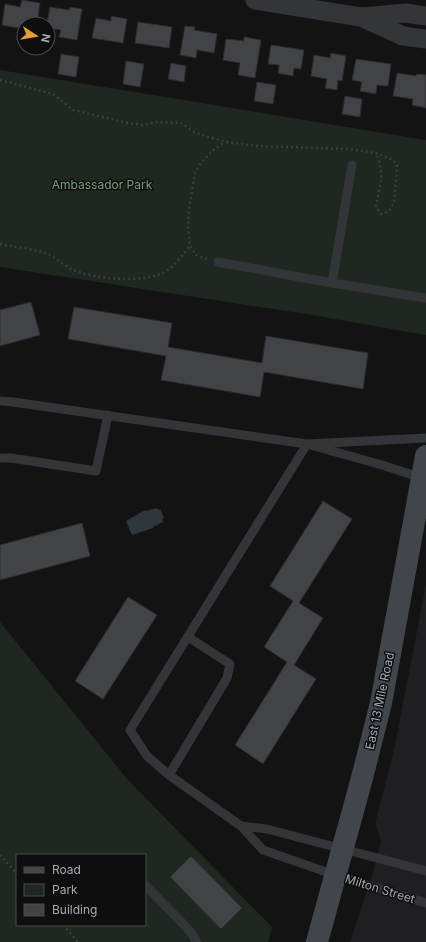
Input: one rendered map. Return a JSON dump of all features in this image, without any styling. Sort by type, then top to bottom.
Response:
[{"type":"main road","name":"East 13 Mile Road","points":[[317,942],[381,703],[426,456]]},
{"type":"street","points":[[255,0],[361,17],[406,13],[426,16]]},
{"type":"street","points":[[361,17],[404,36],[426,39]]},
{"type":"lane","points":[[332,283],[352,165]]},
{"type":"lane","points":[[218,262],[332,283],[426,298]]},
{"type":"lane","points":[[0,401],[307,444],[422,478]]},
{"type":"lane","points":[[0,458],[11,458],[96,471],[108,416]]},
{"type":"lane","points":[[307,444],[426,438]]},
{"type":"lane","points":[[169,775],[227,678],[230,664],[188,637],[307,444]]},
{"type":"lane","name":"Milton Street","points":[[188,637],[130,730],[147,756],[169,775],[241,826],[262,850],[335,875],[426,903]]},
{"type":"lane","points":[[241,826],[267,829],[426,871]]},
{"type":"lane","points":[[146,886],[190,931],[197,942]]},
{"type":"path","points":[[0,80],[52,94],[73,110],[128,124],[143,125],[157,122],[181,123],[194,132],[226,142],[256,146],[348,149],[376,153],[393,160],[397,165],[394,202],[388,211],[381,214],[376,207],[382,178],[381,163],[376,153]]},
{"type":"path","points":[[218,262],[196,255],[190,246],[189,208],[195,174],[201,163],[212,150],[226,142]]},
{"type":"path","points":[[0,244],[47,254],[70,268],[81,272],[110,278],[129,279],[163,273],[175,263],[190,246]]},
{"type":"path","points":[[0,855],[16,873]]},
{"type":"path","points":[[64,926],[78,942]]},
{"type":"shaded area","points":[[157,508],[158,510],[160,509],[164,518],[162,519],[163,522],[153,528],[132,535],[126,521],[145,510]]},
{"type":"shaded area","points":[[426,584],[426,942],[350,942],[372,876],[381,841],[376,826],[376,820],[394,750]]},
{"type":"green space","name":"Ambassador Park","points":[[0,70],[426,140],[426,335],[312,315],[0,267]]},
{"type":"green space","points":[[0,622],[128,780],[272,927],[268,942],[0,942]]},
{"type":"building","points":[[22,0],[40,3],[38,16],[16,16],[16,28],[2,25],[5,4],[20,7]]},
{"type":"building","points":[[50,7],[69,10],[70,7],[82,9],[77,40],[59,37],[61,30],[56,29],[56,16],[48,16]]},
{"type":"building","points":[[111,16],[127,19],[123,43],[92,38],[96,18],[111,21]]},
{"type":"building","points":[[138,22],[172,27],[169,48],[135,43]]},
{"type":"building","points":[[185,26],[195,27],[194,30],[217,34],[214,53],[197,50],[196,58],[180,55]]},
{"type":"building","points":[[244,37],[261,40],[255,78],[238,75],[240,63],[223,60],[226,39],[244,41]]},
{"type":"building","points":[[271,45],[304,50],[301,69],[294,68],[293,76],[278,73],[279,65],[268,64]]},
{"type":"building","points":[[331,53],[346,56],[342,81],[338,80],[337,90],[325,88],[327,79],[311,76],[314,55],[330,58]]},
{"type":"building","points":[[61,54],[79,57],[76,77],[58,74]]},
{"type":"building","points":[[356,59],[391,64],[388,86],[377,85],[376,94],[360,91],[362,82],[352,80]]},
{"type":"building","points":[[126,61],[144,64],[140,87],[123,84]]},
{"type":"building","points":[[171,63],[186,66],[184,82],[168,79]]},
{"type":"building","points":[[397,73],[416,76],[417,74],[426,75],[426,108],[412,105],[413,99],[393,96]]},
{"type":"building","points":[[257,82],[276,85],[273,104],[254,101]]},
{"type":"building","points":[[345,96],[362,99],[360,117],[342,114]]},
{"type":"building","points":[[31,302],[40,335],[0,346],[0,310]]},
{"type":"building","points":[[74,307],[172,323],[168,347],[262,363],[266,336],[368,353],[363,389],[264,372],[260,397],[161,380],[166,356],[68,339]]},
{"type":"building","points":[[323,501],[352,519],[299,603],[323,618],[294,665],[316,679],[263,764],[235,745],[287,662],[264,647],[293,601],[270,586]]},
{"type":"building","points":[[82,523],[90,556],[0,580],[0,545]]},
{"type":"building","points":[[128,597],[157,615],[103,699],[75,681]]},
{"type":"building","points":[[191,856],[242,908],[221,929],[170,877]]}]
